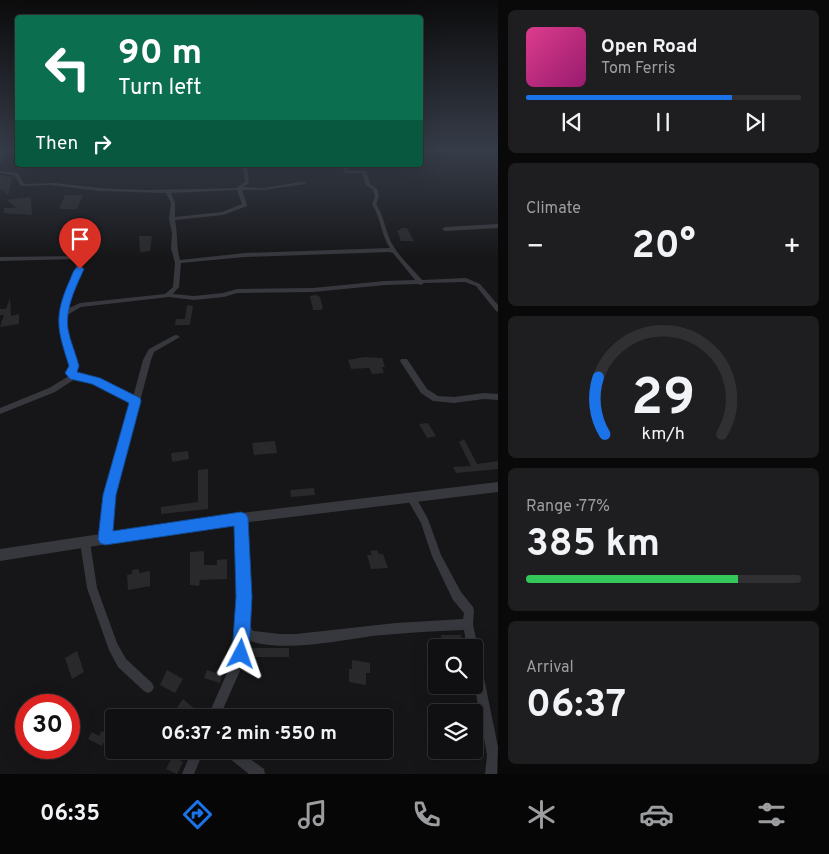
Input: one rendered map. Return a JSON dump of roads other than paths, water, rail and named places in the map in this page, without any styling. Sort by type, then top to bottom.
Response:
[{"type":"street","points":[[60,186],[99,191],[154,193],[168,191],[201,192],[238,188],[264,189],[270,186]]},
{"type":"street","points":[[370,186],[375,189],[377,197],[374,204],[379,210],[388,244],[421,283]]},
{"type":"street","points":[[172,219],[223,213],[241,208],[245,206],[242,192],[238,188]]},
{"type":"street","points":[[168,191],[173,203],[174,248],[178,262],[176,287],[168,295]]},
{"type":"street","points":[[446,229],[498,226]]},
{"type":"street","points":[[178,262],[245,255],[368,249],[395,252]]},
{"type":"street","points":[[0,259],[81,257],[80,269],[68,296],[63,314],[63,329],[74,366],[71,373],[74,376]]},
{"type":"street","points":[[63,314],[80,305],[168,295],[194,298],[224,295],[237,291],[313,290],[385,283],[466,280],[478,284],[498,310]]},
{"type":"street","points":[[105,539],[110,495],[152,351],[177,337]]},
{"type":"street","points":[[404,361],[424,391],[436,399],[454,400],[484,396],[498,397]]},
{"type":"street","points":[[0,410],[52,390],[74,376],[96,381],[136,401]]},
{"type":"street","points":[[0,554],[241,518],[498,487]]},
{"type":"street","points":[[411,498],[425,522],[437,556],[457,596],[469,611],[468,624],[471,639]]},
{"type":"street","points":[[217,709],[241,654],[244,597],[241,518]]},
{"type":"street","points":[[85,542],[92,588],[113,646],[122,663],[148,686]]},
{"type":"street","points":[[243,624],[250,636],[267,640],[295,640],[391,629],[468,624]]},
{"type":"street","points":[[482,694],[493,755],[491,774]]},
{"type":"street","points":[[188,774],[194,759]]},
{"type":"street","points":[[240,759],[259,774]]}]
